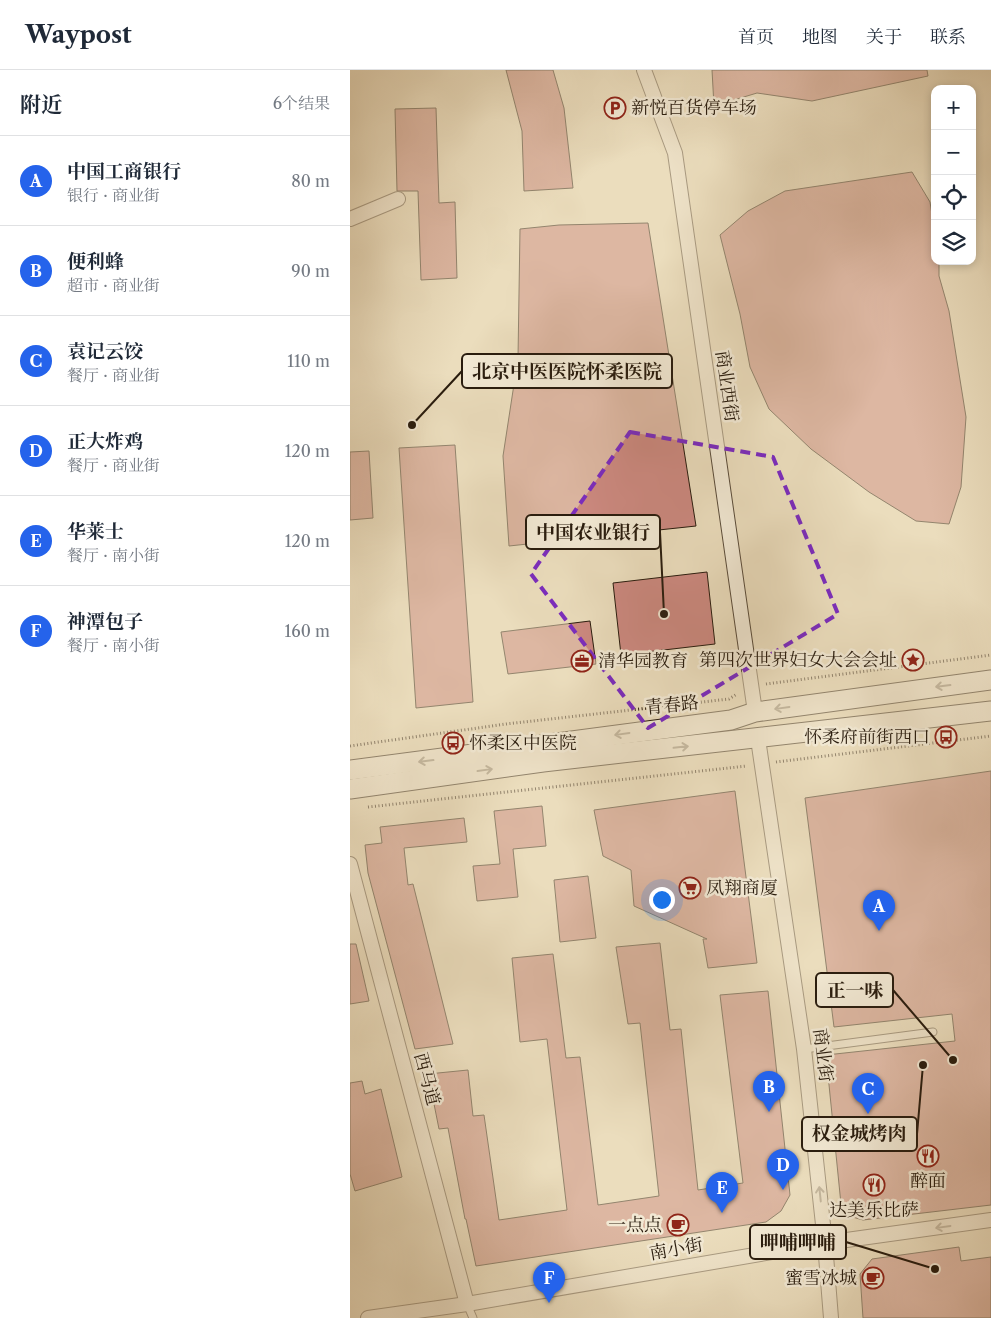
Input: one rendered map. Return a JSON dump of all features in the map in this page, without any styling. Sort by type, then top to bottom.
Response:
[{"type":"main road","name":"青春路","points":[[350,770],[731,720],[755,712],[991,680]]},
{"type":"main road","points":[[350,789],[543,762],[991,711]]},
{"type":"street","name":"商业西街","points":[[644,70],[675,154],[755,712]]},
{"type":"street","points":[[350,219],[398,199]]},
{"type":"street","name":"商业街","points":[[758,739],[804,1049],[825,1243],[831,1318]]},
{"type":"street","name":"西马道","points":[[350,864],[467,1304]]},
{"type":"street","name":"南小街","points":[[368,1318],[467,1304],[825,1243],[991,1220]]},
{"type":"lane","points":[[804,1049],[933,1032]]},
{"type":"lane","points":[[467,1304],[473,1318]]},
{"type":"path","name":"青春路","points":[[350,746],[506,724],[729,699],[750,686],[991,656]]},
{"type":"path","points":[[360,807],[761,764],[991,736]]},
{"type":"highlighted area","points":[[630,432],[773,457],[838,614],[648,728],[531,574]]},
{"type":"building","points":[[506,70],[553,70],[564,108],[573,188],[524,191],[522,131]]},
{"type":"building","points":[[712,70],[927,70],[928,76],[812,101],[757,93],[714,106]]},
{"type":"building","points":[[436,108],[439,203],[455,202],[457,278],[421,280],[418,191],[397,191],[395,109]]},
{"type":"building","points":[[912,172],[930,202],[931,265],[939,265],[939,276],[949,311],[966,417],[961,487],[949,524],[916,521],[869,492],[811,449],[769,409],[750,367],[740,314],[720,235],[748,211],[785,191]]},
{"type":"building","points":[[648,223],[696,526],[509,546],[503,456],[518,358],[520,229],[559,225]]},
{"type":"building","points":[[455,445],[473,702],[416,708],[399,448]]},
{"type":"building","points":[[369,451],[373,518],[350,520],[350,452]]},
{"type":"building","points":[[707,572],[715,644],[621,655],[613,583]]},
{"type":"building","points":[[590,621],[596,664],[508,674],[501,632]]},
{"type":"building","points":[[991,771],[991,1205],[863,1220],[842,1214],[826,1055],[955,1041],[952,1014],[834,1027],[805,798]]},
{"type":"building","name":"凤翔商厦","points":[[735,791],[757,963],[708,968],[703,939],[707,939],[634,906],[631,870],[603,856],[594,810]]},
{"type":"building","points":[[542,806],[546,846],[513,849],[518,897],[477,901],[473,866],[500,864],[494,811]]},
{"type":"building","points":[[464,818],[467,842],[404,848],[408,885],[413,884],[453,1044],[415,1049],[368,873],[365,845],[382,843],[380,827]]},
{"type":"building","points":[[588,876],[596,938],[560,942],[554,880]]},
{"type":"building","points":[[660,943],[670,1030],[681,1029],[698,1190],[743,1183],[720,995],[768,991],[790,1195],[781,1211],[766,1222],[476,1266],[448,1128],[439,1129],[428,1074],[468,1070],[473,1116],[484,1115],[499,1220],[567,1210],[547,1039],[520,1042],[512,958],[553,954],[566,1058],[580,1057],[598,1205],[659,1196],[640,1023],[628,1024],[616,947]]},
{"type":"building","points":[[350,944],[356,944],[369,1001],[350,1004]]},
{"type":"building","points":[[362,1081],[365,1094],[381,1089],[402,1177],[355,1191],[350,1174],[350,1083]]},
{"type":"building","points":[[959,1247],[961,1261],[991,1257],[991,1318],[863,1318],[860,1274],[872,1259]]},
{"type":"place","name":"新悦百货停车场","points":[[615,108]]},
{"type":"place","name":"北京中医医院怀柔医院","points":[[412,425]]},
{"type":"place","name":"中国农业银行","points":[[664,614]]},
{"type":"place","name":"第四次世界妇女大会会址","points":[[913,660]]},
{"type":"place","name":"清华园教育","points":[[582,661]]},
{"type":"place","name":"怀柔府前街西口","points":[[946,737]]},
{"type":"place","name":"怀柔区中医院","points":[[453,743]]},
{"type":"place","name":"凤翔商厦","points":[[690,888]]},
{"type":"place","name":"中国工商银行","points":[[879,931]]},
{"type":"place","name":"正一味","points":[[953,1060]]},
{"type":"place","name":"权金城烤肉","points":[[923,1065]]},
{"type":"place","name":"便利蜂","points":[[769,1112]]},
{"type":"place","name":"袁记云饺","points":[[868,1114]]},
{"type":"place","name":"醉面","points":[[928,1156]]},
{"type":"place","name":"达美乐比萨","points":[[874,1185]]},
{"type":"place","name":"正大炸鸡","points":[[783,1190]]},
{"type":"place","name":"华莱士","points":[[722,1213]]},
{"type":"place","name":"一点点","points":[[678,1225]]},
{"type":"place","name":"呷哺呷哺","points":[[935,1269]]},
{"type":"place","name":"蜜雪冰城","points":[[873,1278]]},
{"type":"place","name":"神潭包子","points":[[549,1303]]}]
